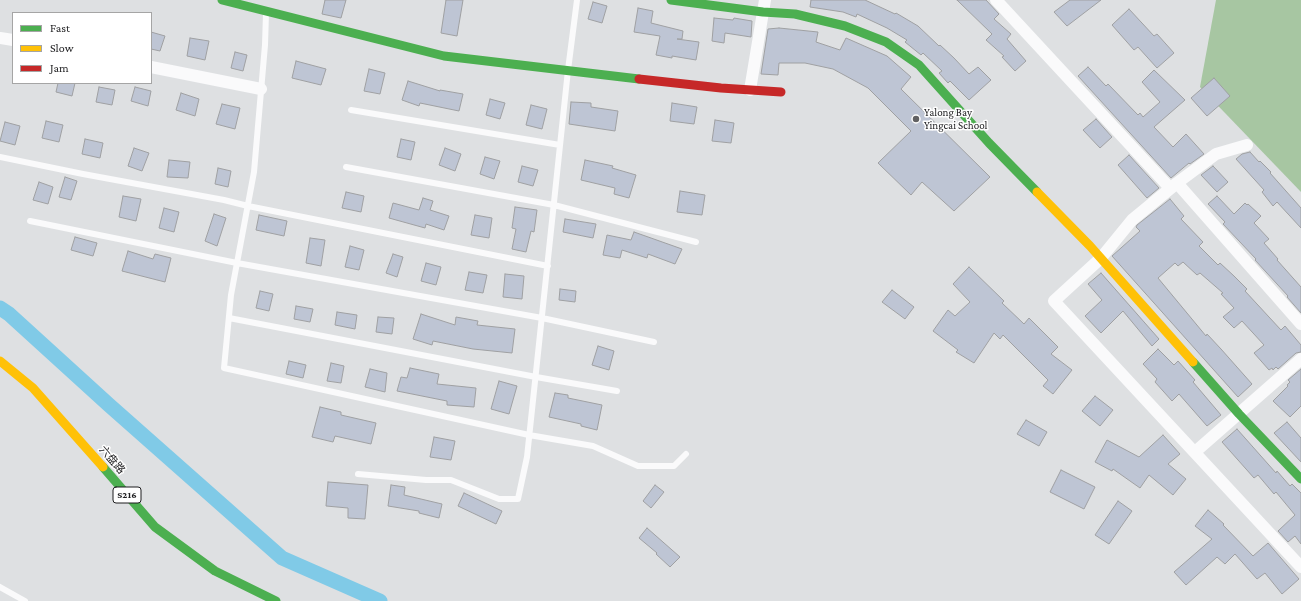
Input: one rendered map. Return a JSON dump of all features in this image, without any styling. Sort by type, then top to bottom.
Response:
[{"type":"street","points":[[222,0],[260,7],[444,56],[750,90],[781,92]]},
{"type":"street","points":[[671,0],[764,6],[845,26],[886,42],[919,66],[989,143],[1101,258],[1239,414],[1301,479]]},
{"type":"street","points":[[996,0],[1174,186],[1301,324]]},
{"type":"street","points":[[750,90],[764,6]]},
{"type":"street","points":[[0,38],[12,40]]},
{"type":"street","points":[[152,67],[261,89]]},
{"type":"street","points":[[1247,145],[1216,154],[1174,186],[1132,220],[1101,258],[1054,301],[1301,567]]},
{"type":"street","points":[[1195,452],[1301,359]]},
{"type":"street","name":"六盘路","points":[[0,361],[33,388],[155,527],[215,571],[276,601]]},
{"type":"lane","points":[[358,474],[426,480],[451,480],[499,499],[518,499],[527,457],[568,70],[577,0]]},
{"type":"lane","points":[[260,7],[265,45],[254,172],[237,262],[224,368],[529,435],[593,446],[638,466],[674,466],[686,454]]},
{"type":"lane","points":[[351,110],[560,145]]},
{"type":"lane","points":[[0,157],[224,200],[548,266]]},
{"type":"lane","points":[[346,167],[554,205],[696,242]]},
{"type":"lane","points":[[30,221],[237,262],[542,318],[654,342]]},
{"type":"lane","points":[[229,318],[536,377],[617,391]]},
{"type":"lane","points":[[0,587],[25,601]]},
{"type":"green space","points":[[1216,0],[1301,0],[1301,192],[1200,87]]},
{"type":"building","points":[[325,0],[346,0],[341,18],[322,14]]},
{"type":"building","points":[[446,0],[463,0],[457,36],[441,33]]},
{"type":"building","points":[[811,0],[865,0],[895,14],[896,13],[918,26],[954,58],[969,74],[978,67],[991,80],[969,100],[950,81],[948,83],[939,73],[942,71],[923,53],[921,55],[905,42],[907,40],[887,28],[857,14],[856,17],[843,12],[810,7]]},
{"type":"building","points":[[957,0],[986,0],[999,14],[994,19],[1011,34],[1007,39],[1026,61],[1015,71],[1002,57],[1004,56],[986,40],[992,34]]},
{"type":"building","points":[[1070,0],[1101,0],[1067,26],[1054,12]]},
{"type":"building","points":[[593,2],[607,6],[602,23],[588,19]]},
{"type":"building","points":[[638,8],[653,11],[651,23],[683,31],[682,39],[677,39],[699,42],[696,60],[656,55],[660,36],[634,32]]},
{"type":"building","points":[[1129,9],[1154,36],[1157,34],[1174,53],[1157,68],[1138,47],[1134,50],[1112,25]]},
{"type":"building","points":[[714,18],[733,20],[734,18],[752,21],[751,37],[725,33],[724,43],[712,41]]},
{"type":"building","name":"Yalong Bay Yingcai School","points":[[779,28],[818,32],[816,42],[840,50],[846,38],[887,56],[911,77],[901,89],[990,177],[954,211],[922,182],[911,195],[878,163],[911,131],[868,88],[833,69],[805,63],[779,63],[778,75],[761,74],[768,29]]},
{"type":"building","points":[[152,32],[165,36],[160,51],[152,49]]},
{"type":"building","points":[[190,38],[209,41],[205,60],[187,56]]},
{"type":"building","points":[[235,52],[247,55],[243,71],[231,68]]},
{"type":"building","points":[[296,61],[326,69],[321,85],[292,78]]},
{"type":"building","points":[[1088,67],[1106,86],[1108,84],[1138,115],[1140,113],[1143,117],[1160,102],[1142,82],[1154,70],[1185,100],[1154,127],[1173,147],[1186,134],[1204,154],[1190,164],[1189,163],[1171,178],[1078,76]]},
{"type":"building","points":[[369,69],[385,73],[380,94],[364,91]]},
{"type":"building","points":[[1214,78],[1230,96],[1207,116],[1191,98]]},
{"type":"building","points":[[408,81],[440,91],[463,94],[459,111],[420,103],[419,106],[402,100]]},
{"type":"building","points":[[58,84],[75,84],[72,96],[56,92]]},
{"type":"building","points":[[99,87],[115,90],[112,105],[96,102]]},
{"type":"building","points":[[135,87],[151,91],[148,106],[131,101]]},
{"type":"building","points":[[181,93],[199,99],[195,116],[176,110]]},
{"type":"building","points":[[490,99],[505,103],[500,119],[486,115]]},
{"type":"building","points":[[571,102],[591,103],[591,107],[618,111],[615,131],[569,124]]},
{"type":"building","points":[[672,103],[697,107],[694,124],[670,121]]},
{"type":"building","points":[[222,104],[240,108],[235,129],[216,124]]},
{"type":"building","points":[[531,105],[547,109],[542,129],[526,125]]},
{"type":"building","points":[[1096,119],[1112,137],[1100,148],[1083,130]]},
{"type":"building","points":[[715,120],[734,123],[731,143],[712,141]]},
{"type":"building","points":[[46,121],[63,125],[59,142],[42,138]]},
{"type":"building","points":[[5,122],[20,126],[15,145],[0,141]]},
{"type":"building","points":[[85,139],[103,143],[100,158],[82,154]]},
{"type":"building","points":[[401,139],[415,142],[411,160],[397,157]]},
{"type":"building","points":[[134,148],[149,153],[142,171],[128,166]]},
{"type":"building","points":[[445,148],[461,154],[455,171],[439,165]]},
{"type":"building","points":[[1250,152],[1271,172],[1270,173],[1301,208],[1301,228],[1277,202],[1273,206],[1262,192],[1264,190],[1236,159],[1242,154]]},
{"type":"building","points":[[1129,155],[1159,188],[1147,198],[1118,165]]},
{"type":"building","points":[[485,157],[500,161],[494,179],[480,174]]},
{"type":"building","points":[[169,160],[190,162],[188,178],[167,177]]},
{"type":"building","points":[[585,160],[613,166],[612,168],[636,175],[629,198],[614,194],[615,188],[581,180]]},
{"type":"building","points":[[522,166],[538,170],[533,186],[518,182]]},
{"type":"building","points":[[1213,166],[1228,182],[1217,192],[1201,175]]},
{"type":"building","points":[[218,168],[231,171],[228,187],[215,184]]},
{"type":"building","points":[[65,177],[77,181],[71,200],[59,197]]},
{"type":"building","points":[[39,182],[53,187],[48,204],[33,200]]},
{"type":"building","points":[[680,191],[705,195],[702,215],[677,212]]},
{"type":"building","points":[[346,192],[364,196],[361,212],[342,208]]},
{"type":"building","points":[[123,196],[141,199],[136,221],[119,217]]},
{"type":"building","points":[[1217,196],[1234,214],[1245,203],[1261,216],[1254,223],[1269,239],[1264,243],[1301,287],[1301,313],[1287,297],[1288,296],[1255,260],[1256,259],[1223,224],[1225,222],[1208,204]]},
{"type":"building","points":[[423,198],[433,201],[430,210],[449,216],[444,230],[426,224],[425,228],[389,218],[393,203],[419,210]]},
{"type":"building","points":[[1170,199],[1184,216],[1181,219],[1203,242],[1199,246],[1218,265],[1220,263],[1247,289],[1245,291],[1281,330],[1285,326],[1301,345],[1301,352],[1296,353],[1278,369],[1276,367],[1273,370],[1272,368],[1269,370],[1254,353],[1264,345],[1242,321],[1234,328],[1223,317],[1234,308],[1221,294],[1223,293],[1200,273],[1197,275],[1183,262],[1178,266],[1175,263],[1158,278],[1206,336],[1207,334],[1252,384],[1238,397],[1112,256],[1140,231],[1136,227],[1137,225]]},
{"type":"building","points":[[515,207],[537,210],[534,232],[531,231],[526,252],[512,249],[516,229],[512,228]]},
{"type":"building","points":[[164,208],[179,212],[174,232],[159,228]]},
{"type":"building","points":[[214,214],[226,218],[217,246],[205,241]]},
{"type":"building","points":[[259,215],[287,221],[284,236],[256,230]]},
{"type":"building","points":[[475,215],[492,218],[489,238],[471,235]]},
{"type":"building","points":[[565,219],[596,224],[593,238],[563,232]]},
{"type":"building","points":[[634,232],[682,249],[675,264],[648,254],[647,258],[622,250],[620,258],[603,255],[607,235],[631,240]]},
{"type":"building","points":[[75,237],[97,243],[93,256],[71,250]]},
{"type":"building","points":[[310,238],[325,240],[321,266],[306,263]]},
{"type":"building","points":[[350,246],[364,250],[359,270],[345,267]]},
{"type":"building","points":[[128,251],[153,259],[155,254],[171,258],[165,282],[122,271]]},
{"type":"building","points":[[393,254],[403,257],[397,277],[386,273]]},
{"type":"building","points":[[426,263],[441,267],[436,285],[421,281]]},
{"type":"building","points":[[969,267],[1004,301],[1002,303],[1024,324],[1029,318],[1058,347],[1051,354],[1072,370],[1053,394],[1043,386],[1048,380],[1003,335],[1000,339],[994,333],[974,363],[956,352],[958,350],[933,331],[948,310],[955,316],[970,302],[953,284]]},
{"type":"building","points":[[469,272],[487,275],[483,293],[465,290]]},
{"type":"building","points":[[1101,273],[1159,339],[1152,346],[1123,311],[1101,333],[1085,316],[1102,300],[1088,284]]},
{"type":"building","points":[[505,274],[524,276],[522,299],[503,297]]},
{"type":"building","points":[[560,289],[576,291],[575,302],[559,300]]},
{"type":"building","points":[[892,290],[914,307],[905,319],[882,302]]},
{"type":"building","points":[[260,291],[273,294],[269,311],[256,308]]},
{"type":"building","points":[[296,306],[313,309],[310,322],[294,319]]},
{"type":"building","points":[[337,312],[357,315],[355,329],[335,325]]},
{"type":"building","points":[[421,314],[455,325],[456,317],[478,321],[477,325],[515,329],[512,353],[473,349],[433,341],[432,345],[413,339]]},
{"type":"building","points":[[378,317],[394,318],[392,334],[376,332]]},
{"type":"building","points":[[598,346],[614,351],[609,370],[592,365]]},
{"type":"building","points":[[1158,349],[1174,365],[1178,361],[1195,380],[1193,382],[1221,415],[1207,426],[1179,394],[1172,401],[1155,382],[1157,379],[1143,364]]},
{"type":"building","points":[[289,361],[306,365],[303,378],[286,374]]},
{"type":"building","points":[[331,363],[344,366],[341,383],[327,381]]},
{"type":"building","points":[[410,368],[439,374],[437,384],[476,388],[474,407],[447,405],[447,401],[397,391],[401,377],[407,378]]},
{"type":"building","points":[[370,369],[387,373],[385,392],[365,387]]},
{"type":"building","points":[[1301,369],[1301,406],[1290,417],[1273,401],[1288,386],[1287,385],[1290,382],[1288,380]]},
{"type":"building","points":[[499,381],[517,386],[509,414],[491,409]]},
{"type":"building","points":[[555,393],[568,395],[568,398],[602,405],[597,430],[581,426],[581,424],[549,417]]},
{"type":"building","points":[[1095,396],[1113,410],[1100,426],[1082,411]]},
{"type":"building","points":[[320,407],[341,412],[341,415],[376,423],[371,444],[335,436],[333,442],[312,437]]},
{"type":"building","points":[[1026,420],[1047,432],[1039,446],[1017,434]]},
{"type":"building","points":[[1287,422],[1301,438],[1301,462],[1274,433]]},
{"type":"building","points":[[1237,429],[1276,473],[1277,471],[1290,486],[1292,484],[1301,493],[1301,544],[1295,536],[1288,542],[1278,531],[1295,515],[1276,492],[1274,494],[1258,475],[1254,478],[1222,442]]},
{"type":"building","points":[[1163,435],[1180,454],[1168,464],[1186,479],[1173,495],[1149,475],[1140,488],[1113,469],[1112,471],[1095,462],[1107,440],[1139,457]]},
{"type":"building","points":[[434,437],[455,441],[451,460],[430,457]]},
{"type":"building","points":[[1061,470],[1095,487],[1084,509],[1050,492]]},
{"type":"building","points":[[328,482],[368,485],[365,519],[348,518],[348,508],[326,506]]},
{"type":"building","points":[[391,485],[405,487],[404,495],[442,504],[439,518],[419,513],[419,511],[388,506]]},
{"type":"building","points":[[655,485],[664,492],[651,508],[643,501]]},
{"type":"building","points":[[464,493],[502,511],[496,524],[458,506]]},
{"type":"building","points":[[1118,501],[1132,511],[1109,544],[1095,535]]},
{"type":"building","points":[[1208,510],[1224,524],[1223,525],[1253,556],[1268,543],[1299,579],[1282,594],[1265,573],[1257,579],[1235,554],[1225,564],[1217,557],[1186,585],[1174,572],[1212,539],[1195,526]]},
{"type":"building","points":[[647,528],[680,557],[670,567],[656,554],[657,553],[639,538]]},
{"type":"waterway","points":[[0,308],[9,314],[109,405],[282,558],[380,601]]},
{"type":"traffic: fast","points":[[222,0],[444,56],[639,79]]},
{"type":"traffic: fast","points":[[671,0],[763,12],[795,14],[845,26],[886,42],[919,65],[989,143],[1037,192]]},
{"type":"traffic: fast","points":[[1193,362],[1239,414],[1301,479]]},
{"type":"traffic: fast","points":[[103,467],[155,527],[215,571],[276,601]]},
{"type":"traffic: slow","points":[[1037,192],[1090,246],[1193,362]]},
{"type":"traffic: slow","points":[[0,361],[33,388],[103,467]]},
{"type":"traffic: jam","points":[[639,79],[721,88],[781,92]]},
{"type":"place","name":"Yalong Bay Yingcai School","points":[[916,119]]}]
